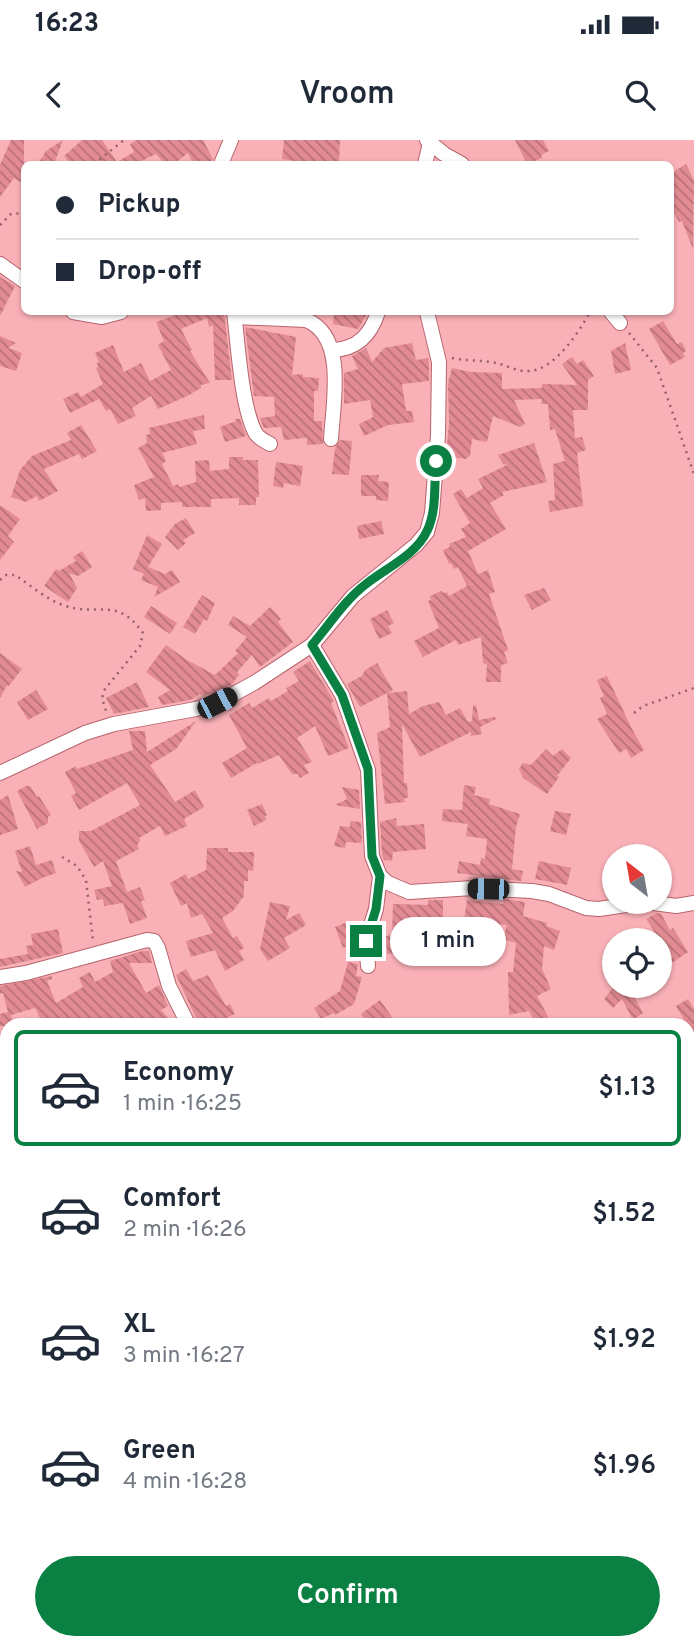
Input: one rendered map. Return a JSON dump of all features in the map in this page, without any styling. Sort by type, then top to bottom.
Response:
[{"type":"street","points":[[221,161],[231,140]]},
{"type":"street","points":[[426,161],[429,141],[458,161]]},
{"type":"street","points":[[0,264],[21,279]]},
{"type":"street","points":[[90,315],[114,315]]},
{"type":"street","points":[[235,315],[245,394],[256,432],[260,439],[270,444]]},
{"type":"street","points":[[247,315],[306,320],[324,332],[333,350],[331,439]]},
{"type":"street","points":[[333,350],[349,348],[363,339],[377,315]]},
{"type":"street","points":[[0,773],[85,733],[114,724],[175,714],[217,703],[254,683],[312,645],[366,584],[395,564],[427,532],[432,513],[438,435],[438,356],[428,315]]},
{"type":"street","points":[[312,645],[342,695],[368,769],[372,856],[380,876],[376,909],[366,941],[368,966]]},
{"type":"street","points":[[380,876],[399,889],[409,892],[504,889],[549,894],[586,908],[598,909],[646,902],[676,906],[694,903]]},
{"type":"street","points":[[0,977],[26,973],[147,940],[154,941],[169,986],[185,1018]]},
{"type":"path","points":[[98,161],[124,140]]},
{"type":"path","points":[[0,225],[11,214],[21,213]]},
{"type":"path","points":[[438,356],[496,363],[528,372],[540,369],[564,349],[579,332],[588,315]]},
{"type":"path","points":[[616,317],[657,368],[694,474]]},
{"type":"path","points":[[0,580],[6,575],[15,575],[61,604],[80,609],[123,612],[134,621],[143,633],[140,646],[105,689],[102,698],[114,724]]},
{"type":"path","points":[[634,713],[643,706],[694,688]]},
{"type":"path","points":[[62,857],[77,866],[86,880],[95,954]]},
{"type":"building","points":[[11,140],[24,140],[21,182],[14,178],[0,197],[0,165]]},
{"type":"building","points":[[63,140],[55,161],[40,161],[46,151]]},
{"type":"building","points":[[82,140],[102,140],[116,161],[68,161],[64,156]]},
{"type":"building","points":[[137,140],[203,140],[213,159],[192,161],[188,153],[178,161],[162,161],[156,154],[141,161],[119,161],[134,152],[130,144]]},
{"type":"building","points":[[284,140],[340,140],[339,161],[282,159]]},
{"type":"building","points":[[515,140],[543,140],[549,151],[541,155],[542,158],[526,161]]},
{"type":"building","points":[[686,164],[694,180],[693,249],[682,221],[679,222],[674,213],[674,172]]},
{"type":"building","points":[[0,277],[15,286],[0,316]]},
{"type":"building","points":[[176,315],[224,315],[232,380],[215,380],[213,325],[209,327],[207,318],[181,329],[192,350],[190,351],[210,383],[201,385],[201,388],[187,396],[158,409],[151,396],[132,408],[136,416],[118,424],[110,409],[106,411],[99,399],[70,413],[63,399],[78,392],[81,397],[103,384],[96,368],[99,362],[95,353],[113,345],[124,372],[141,363],[150,381],[171,370],[158,345],[164,341],[156,322]]},
{"type":"building","points":[[334,315],[366,315],[358,329],[333,324]]},
{"type":"building","points":[[663,321],[677,344],[682,342],[686,351],[683,353],[685,357],[670,365],[649,329]]},
{"type":"building","points":[[245,327],[296,337],[292,375],[303,374],[303,377],[319,378],[318,391],[314,391],[314,421],[322,421],[323,444],[307,445],[307,438],[284,440],[281,427],[264,428],[260,418],[275,416],[274,397],[254,396]]},
{"type":"building","points":[[0,336],[16,343],[8,348],[22,353],[16,371],[0,366]]},
{"type":"building","points":[[412,343],[416,360],[428,358],[429,363],[429,381],[402,384],[406,411],[412,411],[414,422],[388,425],[364,436],[359,424],[373,417],[370,400],[344,404],[344,373],[358,369],[352,356],[366,348],[372,362],[384,348]]},
{"type":"building","points":[[625,343],[631,370],[615,374],[611,351]]},
{"type":"building","points":[[572,357],[577,364],[583,360],[594,376],[588,380],[588,410],[573,410],[575,438],[582,437],[586,450],[577,453],[583,506],[550,512],[548,501],[555,500],[553,464],[565,461],[555,429],[550,430],[548,404],[541,404],[542,399],[514,400],[525,424],[520,427],[493,416],[487,442],[472,439],[470,456],[465,459],[446,456],[448,383],[452,368],[470,372],[502,373],[502,389],[542,388],[542,384],[577,385],[562,364]]},
{"type":"building","points":[[204,415],[205,429],[193,431],[197,444],[162,453],[166,461],[162,464],[173,486],[196,482],[195,461],[209,460],[210,471],[229,469],[229,457],[258,460],[259,497],[256,497],[256,505],[239,505],[239,498],[211,499],[211,507],[182,507],[182,502],[161,503],[161,510],[146,511],[145,498],[139,500],[134,485],[154,477],[138,448],[147,443],[149,428]]},
{"type":"building","points":[[235,419],[240,419],[246,436],[225,442],[220,427],[236,421]]},
{"type":"building","points":[[81,425],[97,451],[82,459],[79,454],[44,469],[58,491],[39,501],[37,496],[26,502],[11,497],[20,470],[32,456],[71,440],[67,433]]},
{"type":"building","points":[[340,440],[352,441],[349,475],[332,474],[335,448]]},
{"type":"building","points":[[534,443],[547,482],[502,492],[504,495],[490,503],[506,529],[468,551],[478,574],[488,570],[495,592],[489,594],[508,650],[504,652],[508,663],[501,665],[501,682],[486,682],[487,664],[483,663],[481,637],[458,645],[456,640],[423,657],[414,641],[439,628],[428,601],[431,600],[430,596],[441,591],[447,592],[449,596],[467,586],[458,567],[454,569],[451,563],[449,564],[443,550],[450,547],[449,544],[466,537],[461,529],[470,523],[453,494],[461,489],[467,498],[483,488],[478,479],[507,465],[503,464],[498,455]]},
{"type":"building","points":[[276,462],[303,466],[300,486],[284,483],[283,488],[273,486]]},
{"type":"building","points":[[361,475],[379,475],[378,481],[389,482],[388,501],[376,500],[376,496],[361,496]]},
{"type":"building","points":[[0,505],[20,519],[8,536],[14,542],[0,560]]},
{"type":"building","points":[[186,518],[195,533],[183,540],[186,543],[178,550],[165,537],[175,524]]},
{"type":"building","points":[[381,521],[384,534],[359,539],[357,526]]},
{"type":"building","points":[[147,535],[162,544],[148,567],[165,574],[172,570],[180,582],[154,597],[158,587],[141,580],[144,574],[133,569]]},
{"type":"building","points":[[82,551],[92,567],[78,576],[69,573],[77,588],[68,602],[44,586],[56,569],[59,571],[76,561],[73,557]]},
{"type":"building","points":[[544,588],[551,600],[532,610],[524,595]]},
{"type":"building","points":[[202,595],[215,603],[207,621],[204,619],[195,634],[183,627]]},
{"type":"building","points":[[151,606],[177,623],[170,634],[144,617]]},
{"type":"building","points":[[270,607],[281,619],[278,622],[293,642],[260,667],[252,655],[237,672],[239,675],[232,684],[213,694],[200,694],[190,700],[162,705],[158,697],[170,690],[146,672],[166,645],[215,675],[238,653],[235,651],[247,637],[228,625],[233,616],[250,626]]},
{"type":"building","points":[[387,610],[394,623],[388,626],[392,633],[379,639],[370,619]]},
{"type":"building","points":[[0,653],[22,669],[8,687],[7,685],[0,698]]},
{"type":"building","points":[[310,661],[334,701],[331,703],[349,748],[328,756],[315,726],[297,738],[312,762],[304,765],[309,773],[300,778],[298,774],[292,774],[279,755],[257,763],[231,778],[222,763],[247,748],[229,715],[249,703],[252,708],[288,691],[286,688],[299,681],[293,672]]},
{"type":"building","points":[[377,663],[393,690],[388,693],[407,691],[409,714],[423,706],[439,702],[446,715],[460,708],[468,722],[472,721],[473,706],[476,705],[479,720],[496,719],[480,727],[482,734],[471,736],[471,732],[420,757],[402,724],[404,783],[407,783],[408,798],[404,798],[405,802],[385,804],[377,733],[390,727],[387,693],[360,707],[347,684]]},
{"type":"building","points":[[607,676],[644,750],[631,758],[626,749],[619,753],[597,719],[607,714],[600,698],[604,696],[597,680]]},
{"type":"building","points":[[137,682],[149,707],[114,714],[106,698]]},
{"type":"building","points":[[36,690],[48,709],[28,720],[17,702]]},
{"type":"building","points":[[196,721],[176,749],[150,765],[175,802],[195,790],[204,807],[184,819],[187,826],[165,836],[160,826],[139,838],[139,849],[116,861],[127,892],[140,887],[145,900],[141,901],[147,918],[130,924],[123,903],[104,906],[103,899],[97,900],[94,890],[112,886],[103,861],[94,867],[79,841],[79,831],[91,831],[140,805],[127,783],[79,810],[71,796],[76,793],[65,772],[76,766],[77,769],[133,750],[129,731],[145,731],[147,752]]},
{"type":"building","points":[[546,749],[553,756],[562,749],[571,758],[547,794],[523,778],[519,769],[523,763],[531,765]]},
{"type":"building","points":[[464,785],[476,787],[474,795],[490,799],[489,804],[520,814],[512,869],[523,871],[521,881],[457,873],[459,861],[480,865],[481,858],[485,859],[487,839],[466,836],[468,824],[442,821],[443,809],[462,810]]},
{"type":"building","points":[[30,786],[37,797],[39,796],[51,815],[48,817],[48,823],[37,829],[17,791]]},
{"type":"building","points":[[342,787],[359,790],[360,809],[335,805],[347,799]]},
{"type":"building","points":[[8,795],[18,829],[0,835],[0,800]]},
{"type":"building","points":[[262,804],[267,815],[266,820],[254,826],[247,810]]},
{"type":"building","points":[[555,811],[571,814],[566,835],[550,831]]},
{"type":"building","points":[[396,818],[397,826],[424,824],[426,849],[393,852],[392,861],[384,860],[380,822]]},
{"type":"building","points":[[350,821],[361,822],[362,843],[346,842],[345,848],[334,846],[340,826],[350,827]]},
{"type":"building","points":[[30,846],[36,865],[52,860],[56,873],[25,887],[16,871],[22,872],[15,851]]},
{"type":"building","points":[[207,848],[228,848],[228,852],[254,852],[253,871],[248,870],[248,881],[244,881],[244,896],[233,911],[222,918],[233,938],[237,936],[244,948],[239,951],[244,960],[225,971],[215,950],[191,957],[186,941],[213,933],[202,914],[191,918],[187,903],[181,906],[170,883],[186,874],[188,879],[206,870]]},
{"type":"building","points":[[539,861],[571,868],[567,885],[535,879]]},
{"type":"building","points":[[504,899],[525,902],[523,916],[547,923],[546,926],[560,931],[554,950],[544,946],[542,969],[551,989],[537,996],[549,1018],[533,1018],[529,1011],[509,1015],[508,972],[513,972],[516,943],[503,939],[507,925],[464,920],[467,900],[503,904]]},
{"type":"building","points":[[428,900],[443,900],[443,926],[430,926],[430,946],[445,947],[444,963],[409,959],[409,952],[387,954],[386,936],[392,935],[393,904],[428,905]]},
{"type":"building","points":[[270,902],[290,906],[286,920],[299,913],[306,925],[284,938],[290,948],[268,961],[260,949]]},
{"type":"building","points":[[661,914],[669,928],[652,928],[646,919]]},
{"type":"building","points":[[350,921],[356,942],[343,948],[335,927]]},
{"type":"building","points":[[673,928],[688,952],[672,963]]},
{"type":"building","points":[[58,929],[63,953],[0,967],[0,959],[28,954],[26,946],[33,945],[31,934]]},
{"type":"building","points":[[149,951],[152,963],[129,963],[146,993],[159,985],[168,1006],[161,1010],[168,1018],[40,1018],[35,1008],[11,1015],[12,1018],[0,1018],[0,1014],[8,1012],[3,993],[0,994],[0,986],[52,976],[52,979],[47,981],[56,1003],[83,987],[79,978],[90,972],[95,982],[113,972],[110,961]]},
{"type":"building","points":[[348,962],[358,964],[356,976],[362,977],[354,1004],[335,1015],[334,1013],[320,1018],[314,1008],[340,991]]},
{"type":"building","points":[[186,969],[193,981],[208,975],[226,1006],[230,1004],[235,1014],[226,1018],[196,1018],[176,975]]},
{"type":"building","points":[[605,998],[635,998],[643,1013],[632,1018],[622,999],[613,1008]]},
{"type":"building","points":[[688,999],[694,1009],[694,1018],[683,1018],[676,1006]]},
{"type":"building","points":[[380,1000],[393,1018],[364,1018],[361,1014]]},
{"type":"route","points":[[366,941],[376,909],[380,876],[372,856],[368,769],[342,695],[312,645],[366,584],[395,564],[427,532],[432,513],[436,461]]}]
